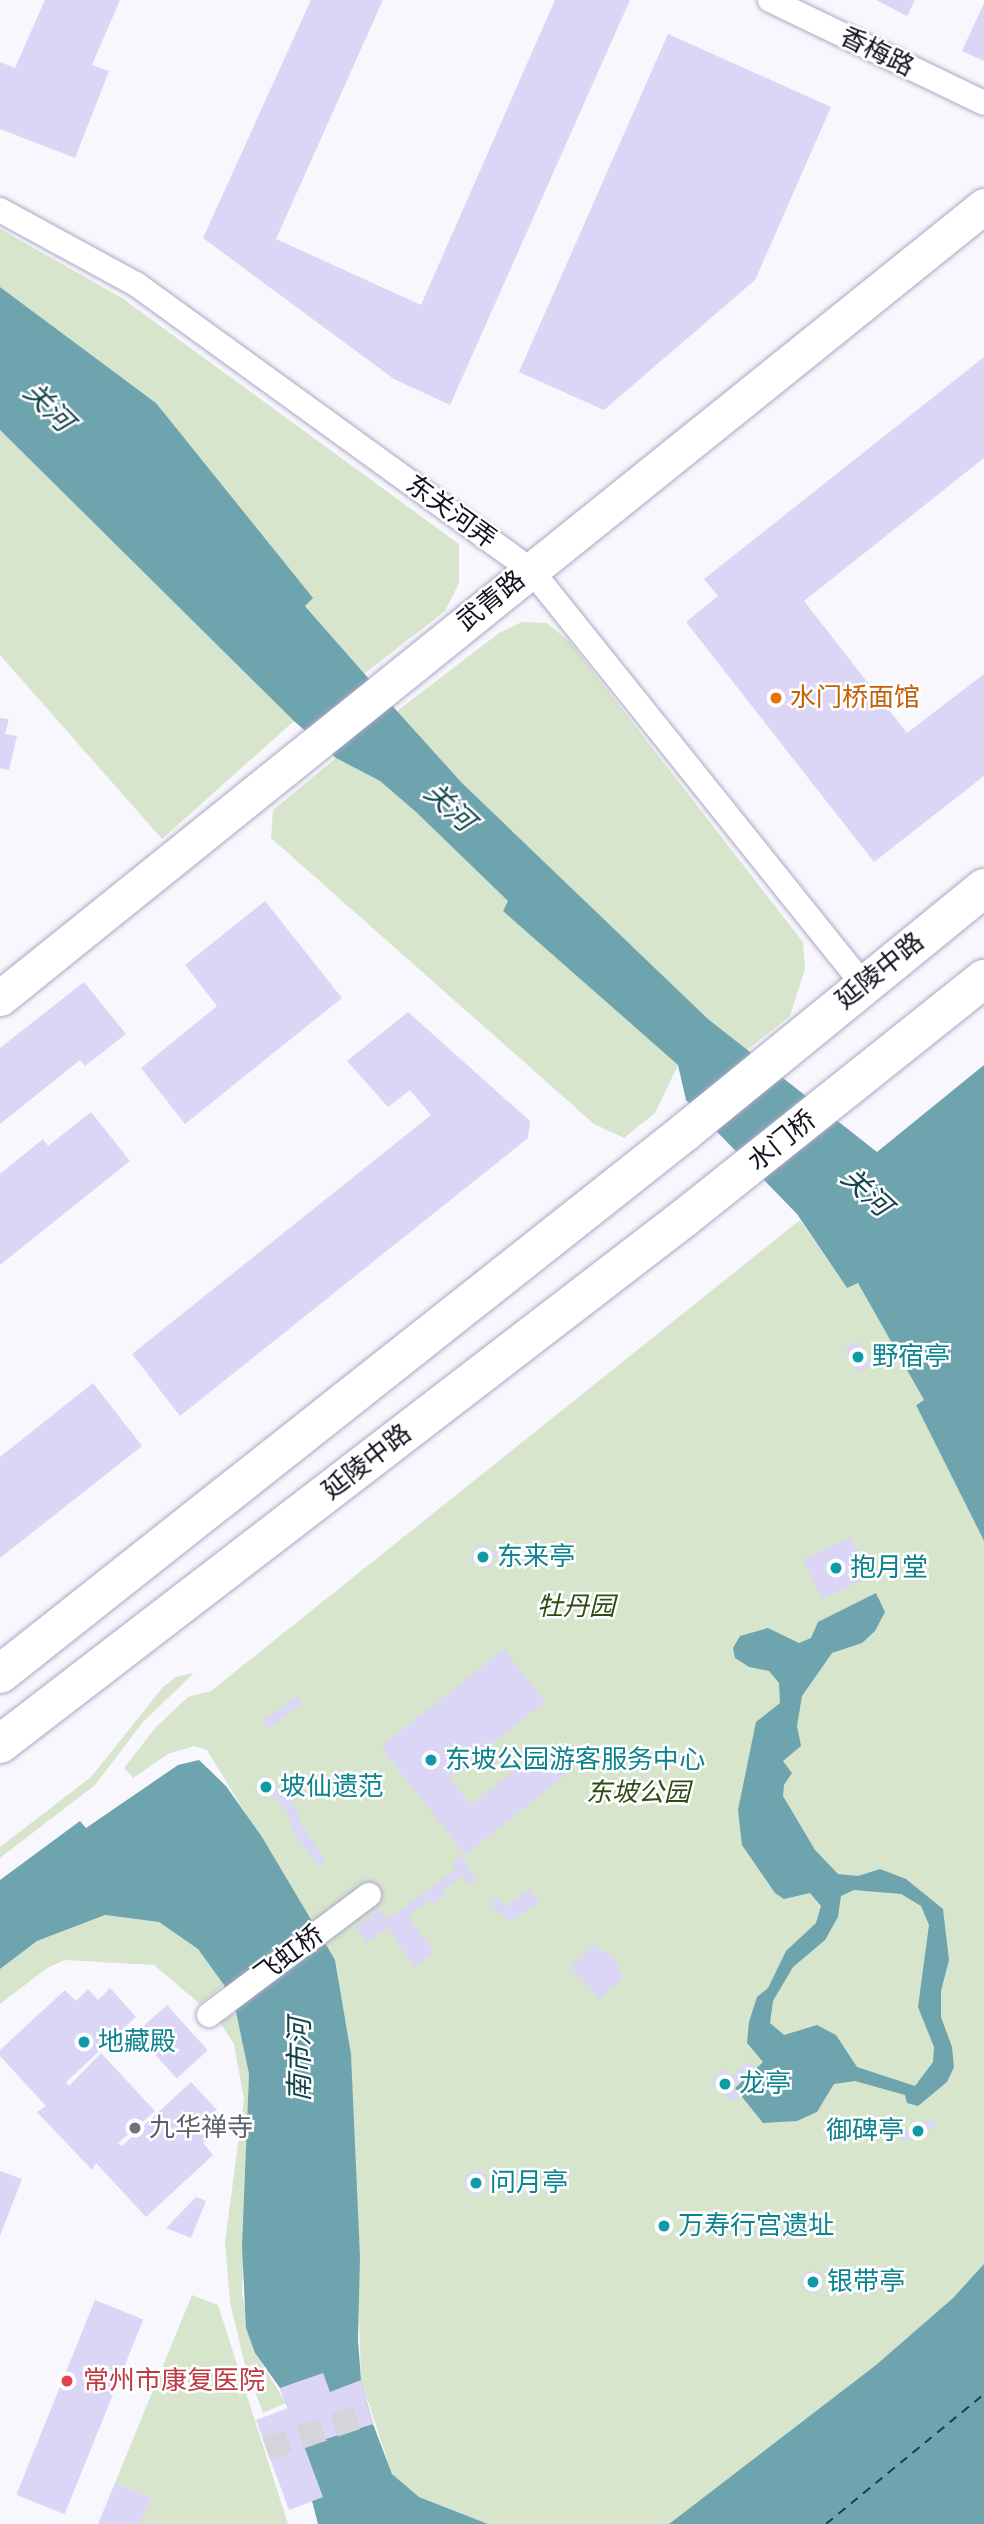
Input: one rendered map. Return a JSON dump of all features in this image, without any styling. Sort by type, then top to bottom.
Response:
[{"type":"main road","name":"延陵中路","points":[[0,1674],[685,1132],[862,983],[984,888]]},
{"type":"main road","name":"水门桥","points":[[733,1180],[984,979]]},
{"type":"main road","name":"延陵中路","points":[[0,1744],[733,1180]]},
{"type":"street","name":"香梅路","points":[[770,0],[984,103]]},
{"type":"street","name":"武青路","points":[[0,998],[984,206]]},
{"type":"street","name":"东关河弄","points":[[0,210],[136,284],[531,569],[862,983]]},
{"type":"street","name":"飞虹桥","points":[[209,2015],[369,1895]]},
{"type":"green space","points":[[0,229],[122,298],[459,544],[459,583],[445,611],[364,674],[305,605],[312,598],[156,403],[0,287]]},
{"type":"green space","points":[[0,430],[294,721],[162,839],[0,655]]},
{"type":"green space","points":[[522,622],[547,623],[570,642],[803,942],[805,969],[790,1016],[747,1050],[708,1019],[462,783],[397,711],[499,633]]},
{"type":"green space","points":[[336,758],[380,781],[416,812],[508,901],[503,911],[678,1065],[655,1113],[624,1138],[594,1124],[271,838],[273,810]]},
{"type":"green space","name":"东坡公园","points":[[800,1220],[847,1288],[858,1282],[924,1400],[916,1404],[984,1541],[984,2264],[953,2298],[876,2365],[669,2524],[488,2524],[419,2497],[392,2474],[361,2380],[351,2055],[335,1960],[207,1750],[194,1746],[168,1754],[133,1778],[124,1768],[156,1727],[188,1697],[211,1691]]},
{"type":"green space","points":[[194,1673],[143,1722],[95,1785],[0,1858],[0,1847],[91,1777],[163,1687],[176,1677]]},
{"type":"green space","points":[[105,1915],[159,1922],[198,1949],[224,1985],[200,2004],[154,1965],[65,1960],[47,1968],[0,2004],[0,1969],[37,1941]]},
{"type":"green space","points":[[236,2012],[249,2074],[242,2294],[255,2353],[286,2403],[263,2413],[244,2361],[230,2302],[225,2242],[244,2099],[234,2044],[220,2022]]},
{"type":"green space","points":[[192,2295],[218,2305],[288,2524],[140,2524],[151,2498],[115,2483]]},
{"type":"water","name":"关河","points":[[0,287],[156,403],[313,598],[305,606],[397,711],[462,783],[708,1019],[877,1152],[984,1065],[984,1541],[916,1405],[924,1400],[858,1283],[847,1288],[797,1214],[686,1100],[678,1065],[503,911],[508,901],[416,812],[380,781],[336,758],[294,721],[0,430]]},
{"type":"water","points":[[876,1593],[885,1612],[875,1631],[862,1643],[832,1653],[802,1696],[797,1726],[801,1746],[783,1761],[792,1773],[784,1785],[783,1796],[815,1850],[838,1874],[858,1876],[880,1869],[906,1879],[943,1909],[949,1960],[941,1991],[941,2017],[952,2047],[954,2067],[947,2082],[918,2106],[907,2103],[905,2095],[855,2081],[834,2084],[817,2112],[797,2121],[763,2123],[735,2088],[763,2062],[747,2043],[749,2022],[757,1997],[768,1988],[786,1951],[816,1923],[821,1906],[810,1893],[784,1899],[775,1893],[742,1845],[738,1810],[756,1722],[780,1703],[779,1683],[769,1671],[749,1667],[735,1658],[733,1648],[740,1636],[768,1628],[799,1643],[811,1638],[818,1622]],"holes":[[[854,1890],[901,1894],[921,1906],[929,1925],[918,2007],[934,2047],[933,2062],[915,2086],[857,2067],[836,2035],[817,2025],[784,2035],[770,2023],[773,2001],[793,1967],[825,1940],[838,1917],[841,1896]]]},
{"type":"water","name":"南市河","points":[[199,1760],[226,1786],[262,1837],[335,1960],[351,2054],[360,2257],[358,2340],[361,2380],[373,2424],[392,2474],[419,2497],[488,2524],[318,2524],[288,2408],[280,2388],[255,2353],[246,2328],[242,2247],[249,2074],[236,2012],[224,1985],[198,1949],[159,1922],[105,1915],[37,1941],[0,1969],[0,1880],[80,1821],[86,1828],[178,1765]]},
{"type":"water","points":[[984,2264],[984,2524],[669,2524],[876,2365],[953,2298]]},
{"type":"building","points":[[45,0],[120,0],[92,65],[109,71],[75,158],[0,129],[0,62],[15,68]]},
{"type":"building","points":[[311,0],[383,0],[276,239],[421,305],[555,0],[630,0],[450,405],[394,379],[203,238]]},
{"type":"building","points":[[876,0],[915,0],[907,16]]},
{"type":"building","points":[[984,3],[984,61],[962,51]]},
{"type":"building","points":[[668,34],[831,107],[755,280],[604,410],[519,372]]},
{"type":"building","points":[[984,357],[984,458],[804,601],[907,733],[984,674],[984,776],[874,862],[686,622],[718,596],[704,579]]},
{"type":"building","points":[[0,718],[9,719],[5,734],[17,736],[9,770],[0,768]]},
{"type":"building","points":[[265,901],[342,998],[185,1124],[141,1068],[217,1006],[185,965]]},
{"type":"building","points":[[84,982],[126,1034],[85,1066],[80,1060],[0,1124],[0,1048]]},
{"type":"building","points":[[408,1012],[530,1121],[528,1138],[180,1416],[132,1354],[431,1115],[410,1090],[388,1107],[347,1061]]},
{"type":"building","points":[[91,1112],[130,1161],[0,1265],[0,1174],[43,1139],[48,1146]]},
{"type":"building","name":"野宿亭","points":[[859,1341],[871,1365],[857,1372],[845,1348]]},
{"type":"building","points":[[93,1383],[142,1446],[0,1558],[0,1457]]},
{"type":"building","name":"抱月堂","points":[[851,1537],[870,1577],[822,1599],[803,1559]]},
{"type":"building","name":"东来亭","points":[[480,1543],[497,1553],[487,1570],[470,1560]]},
{"type":"building","name":"东坡公园游客服务中心","points":[[504,1649],[545,1702],[449,1777],[470,1805],[546,1746],[567,1774],[465,1855],[381,1747]]},
{"type":"building","points":[[297,1696],[302,1703],[268,1729],[262,1721]]},
{"type":"building","points":[[266,1774],[295,1805],[303,1828],[326,1861],[319,1867],[294,1832],[286,1810],[271,1794],[266,1799],[253,1787]]},
{"type":"building","points":[[462,1856],[476,1881],[470,1886],[462,1876],[441,1892],[444,1896],[432,1905],[429,1900],[408,1916],[434,1952],[415,1967],[387,1928],[366,1943],[355,1927],[380,1909],[387,1920],[456,1869],[452,1863]]},
{"type":"building","points":[[530,1889],[539,1902],[510,1922],[490,1904],[499,1897],[505,1907]]},
{"type":"building","points":[[594,1944],[620,1964],[616,1967],[624,1977],[600,1999],[570,1967]]},
{"type":"building","points":[[110,1988],[136,2017],[66,2082],[69,2086],[101,2053],[155,2111],[118,2143],[122,2146],[191,2082],[217,2110],[206,2120],[216,2132],[203,2143],[213,2155],[146,2217],[96,2163],[92,2170],[37,2112],[46,2106],[0,2056],[0,2050],[65,1990],[76,2001],[88,1989],[98,2000]]},
{"type":"building","points":[[167,2005],[208,2050],[177,2078],[136,2033]]},
{"type":"building","name":"龙亭","points":[[749,2061],[755,2068],[733,2087],[741,2096],[733,2102],[710,2081],[724,2069],[731,2077]]},
{"type":"building","name":"御碑亭","points":[[932,2118],[936,2127],[903,2142],[899,2133]]},
{"type":"building","name":"问月亭","points":[[474,2170],[485,2175],[487,2187],[477,2195],[467,2191],[464,2178]]},
{"type":"building","points":[[0,2171],[22,2179],[0,2236]]},
{"type":"building","points":[[196,2197],[206,2201],[191,2238],[166,2228]]},
{"type":"building","name":"银带亭","points":[[811,2270],[822,2274],[824,2286],[814,2294],[804,2290],[801,2277]]},
{"type":"building","points":[[95,2300],[143,2319],[65,2514],[16,2495]]},
{"type":"building","points":[[323,2373],[330,2392],[361,2380],[373,2424],[304,2446],[323,2497],[289,2510],[256,2420],[288,2408],[280,2388]]},
{"type":"building","points":[[115,2483],[151,2498],[140,2524],[98,2524]]},
{"type":"ferry route","points":[[826,2524],[984,2394]]},
{"type":"tunnel","points":[[266,2449],[370,2413]]},
{"type":"place","name":"水门桥面馆","points":[[776,698]]},
{"type":"place","name":"野宿亭","points":[[858,1357]]},
{"type":"place","name":"东来亭","points":[[483,1557]]},
{"type":"place","name":"抱月堂","points":[[836,1568]]},
{"type":"place","name":"东坡公园游客服务中心","points":[[431,1760]]},
{"type":"place","name":"坡仙遗范","points":[[266,1787]]},
{"type":"place","name":"地藏殿","points":[[84,2042]]},
{"type":"place","name":"龙亭","points":[[725,2084]]},
{"type":"place","name":"九华禅寺","points":[[135,2128]]},
{"type":"place","name":"御碑亭","points":[[918,2131]]},
{"type":"place","name":"问月亭","points":[[476,2183]]},
{"type":"place","name":"万寿行宫遗址","points":[[664,2226]]},
{"type":"place","name":"银带亭","points":[[813,2282]]},
{"type":"place","name":"常州市康复医院","points":[[67,2381]]},
{"type":"park label","name":"牡丹园","points":[[576,1607]]}]
